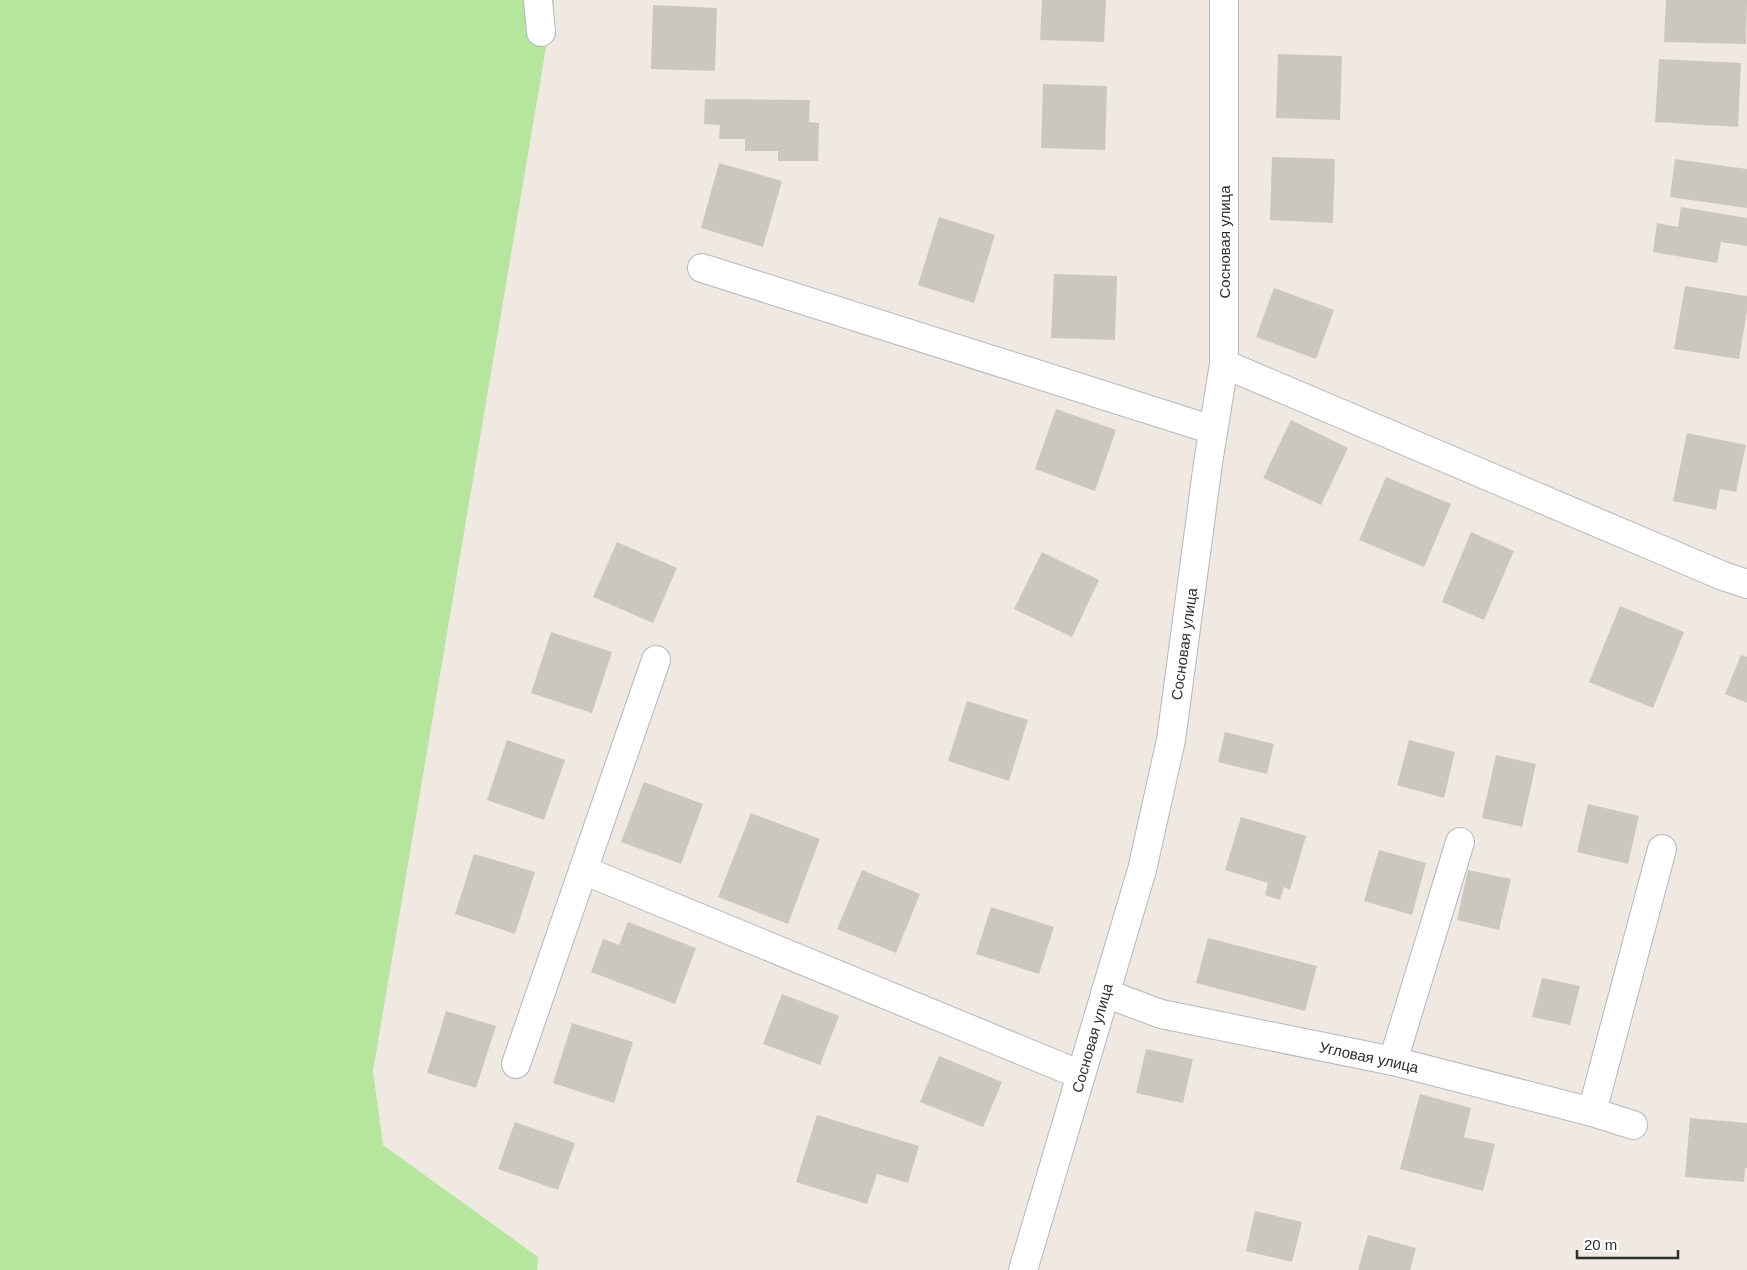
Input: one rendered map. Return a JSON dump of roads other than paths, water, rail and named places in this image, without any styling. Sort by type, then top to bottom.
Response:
[{"type":"street","points":[[538,0],[541,32]]},
{"type":"street","name":"Сосновая улица","points":[[1023,1270],[1142,870],[1171,740],[1213,430],[1224,364],[1224,0]]},
{"type":"street","points":[[702,268],[1213,430]]},
{"type":"street","points":[[1224,364],[1714,572],[1747,584]]},
{"type":"street","points":[[516,1064],[656,660]]},
{"type":"street","points":[[1393,1061],[1460,842]]},
{"type":"street","points":[[1592,1112],[1662,849]]},
{"type":"street","points":[[583,870],[1081,1075]]},
{"type":"street","name":"Угловая улица","points":[[1105,993],[1161,1014],[1393,1061],[1592,1112],[1633,1125]]}]
